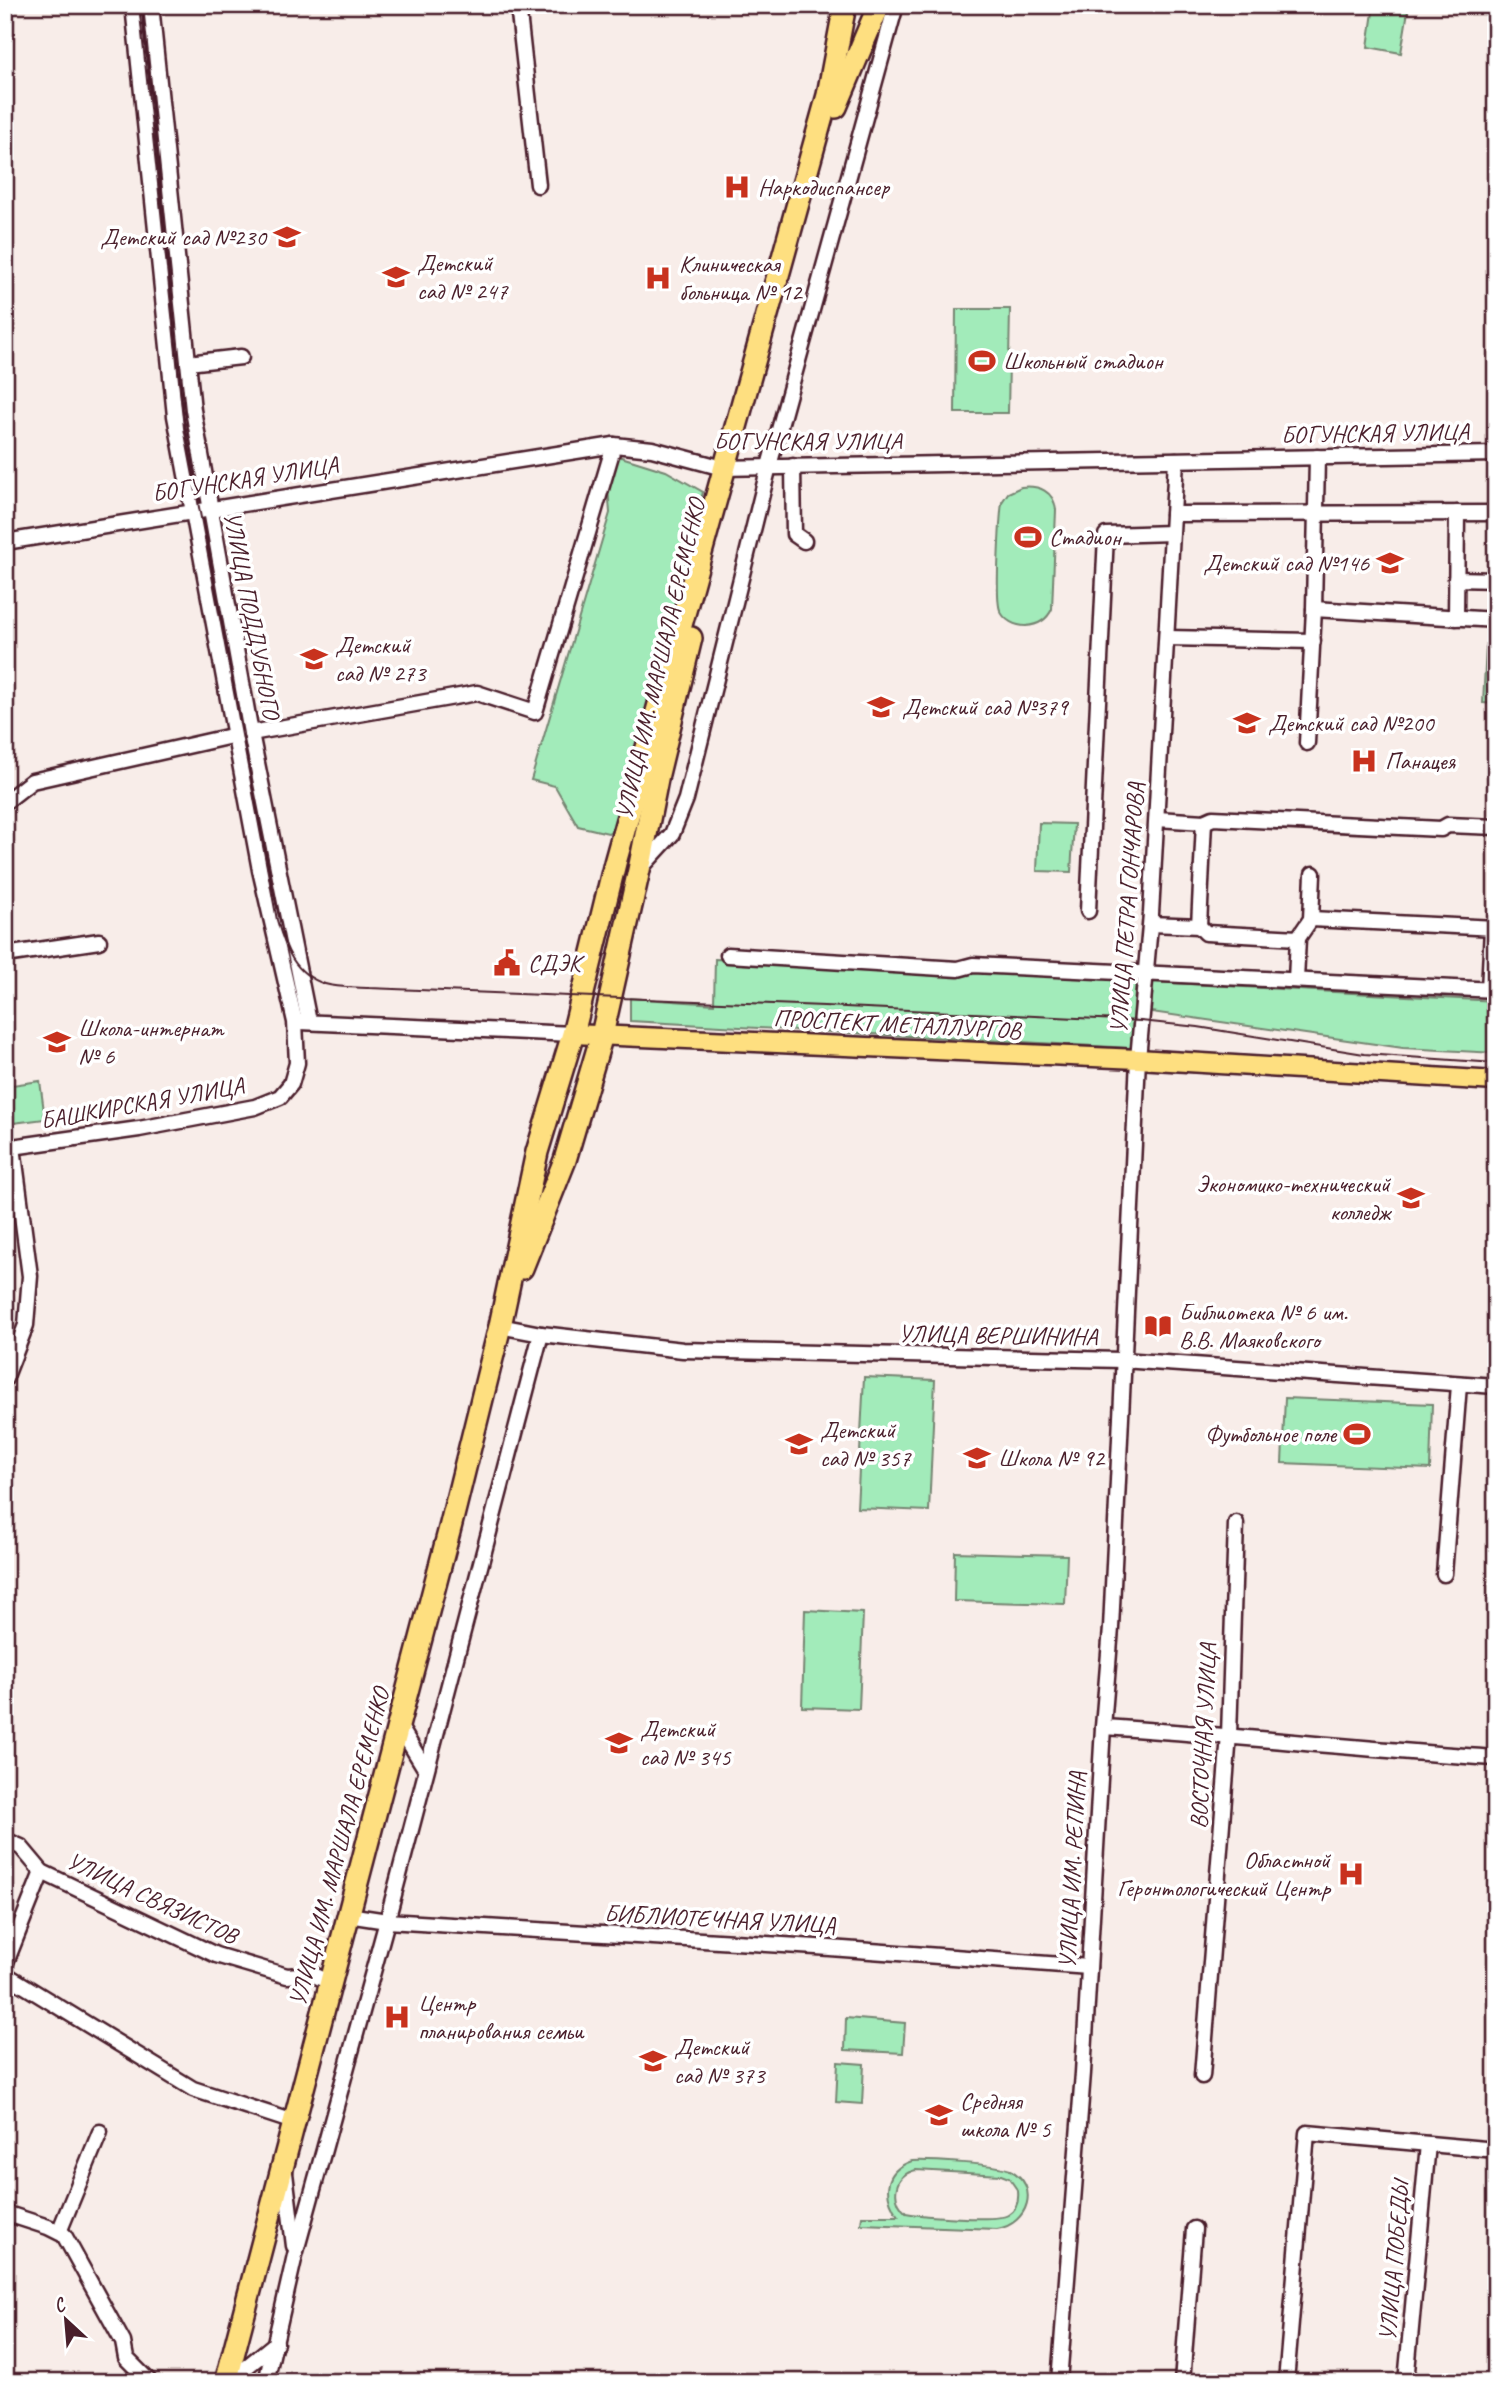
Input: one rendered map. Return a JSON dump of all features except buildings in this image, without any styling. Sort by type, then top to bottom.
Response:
[{"type":"highway","name":"УЛИЦА ИМ. МАРШАЛА ЕРЕМЕНКО","points":[[500,1325],[565,1160],[602,1035],[728,468],[828,95],[845,5]]},
{"type":"highway","name":"УЛИЦА ИМ. МАРШАЛА ЕРЕМЕНКО","points":[[227,2382],[451,1524],[500,1325],[537,1152],[573,1034],[615,863],[728,468],[840,94],[878,5]]},
{"type":"highway","points":[[615,863],[633,863],[639,870]]},
{"type":"highway","points":[[537,1152],[544,1159],[556,1163],[565,1160]]},
{"type":"main road","name":"ПРОСПЕКТ МЕТАЛЛУРГОВ","points":[[573,1034],[1138,1059],[1496,1081]]},
{"type":"street","name":"УЛИЦА ПОДДУБНОГО","points":[[134,5],[175,416],[260,870],[275,931]]},
{"type":"street","name":"УЛИЦА ПОДДУБНОГО","points":[[151,5],[193,410],[302,1022]]},
{"type":"street","points":[[518,5],[538,185]]},
{"type":"street","points":[[639,870],[672,834],[686,799],[769,466],[896,5]]},
{"type":"street","points":[[188,363],[241,357]]},
{"type":"street","name":"БОГУНСКАЯ УЛИЦА","points":[[5,542],[192,510],[614,445],[652,449],[728,468],[1496,454]]},
{"type":"street","points":[[251,733],[477,692],[535,712],[614,445]]},
{"type":"street","points":[[1307,743],[1313,641],[1317,457]]},
{"type":"street","name":"УЛИЦА ПЕТРА ГОНЧАРОВА","points":[[1122,1360],[1138,1059],[1151,924],[1176,460]]},
{"type":"street","points":[[793,466],[794,534],[804,541]]},
{"type":"street","points":[[1456,618],[1457,513]]},
{"type":"street","points":[[1173,514],[1496,513]]},
{"type":"street","points":[[1088,911],[1106,535],[1172,533]]},
{"type":"street","points":[[1456,579],[1496,580]]},
{"type":"street","points":[[1314,609],[1496,620]]},
{"type":"street","points":[[1167,638],[1313,641]]},
{"type":"street","points":[[5,802],[32,782],[236,735]]},
{"type":"street","points":[[1157,819],[1204,822],[1213,818],[1441,829],[1448,825],[1496,827]]},
{"type":"street","points":[[1199,926],[1204,822]]},
{"type":"street","points":[[1296,980],[1298,938],[1311,919],[1313,874]]},
{"type":"street","points":[[728,955],[958,969],[973,965],[1493,990],[1494,928],[1311,919]]},
{"type":"street","points":[[1151,924],[1199,926],[1206,933],[1298,938]]},
{"type":"street","name":"БАШКИРСКАЯ УЛИЦА","points":[[9,1147],[139,1129],[255,1107],[280,1097],[291,1084],[297,1063],[302,1022],[275,931]]},
{"type":"street","points":[[5,955],[99,941]]},
{"type":"street","name":"ПРОСПЕКТ МЕТАЛЛУРГОВ","points":[[302,1022],[573,1034]]},
{"type":"street","points":[[5,1379],[26,1325],[30,1276],[9,1147]]},
{"type":"street","name":"УЛИЦА ВЕРШИНИНА","points":[[500,1325],[541,1334],[683,1350],[1122,1360],[1496,1386]]},
{"type":"street","points":[[266,2382],[295,2255],[387,1920],[541,1334]]},
{"type":"street","name":"УЛИЦА ИМ. РЕПИНА","points":[[1059,2382],[1090,1967],[1111,1629],[1122,1360]]},
{"type":"street","points":[[1444,1574],[1459,1385]]},
{"type":"street","name":"ВОСТОЧНАЯ УЛИЦА","points":[[1202,2076],[1229,1735],[1236,1523]]},
{"type":"street","points":[[398,1724],[426,1770]]},
{"type":"street","points":[[1103,1727],[1496,1758]]},
{"type":"street","name":"УЛИЦА СВЯЗИСТОВ","points":[[5,1840],[21,1847],[42,1872],[216,1955],[287,1976],[312,1974],[331,1983]]},
{"type":"street","points":[[5,1965],[42,1872]]},
{"type":"street","name":"БИБЛИОТЕЧНАЯ УЛИЦА","points":[[348,1915],[387,1920],[1090,1967]]},
{"type":"street","points":[[5,1974],[193,2089],[294,2122]]},
{"type":"street","points":[[59,2232],[100,2132]]},
{"type":"street","points":[[1286,2382],[1307,2133],[1496,2150]]},
{"type":"street","name":"УЛИЦА ПОБЕДЫ","points":[[1406,2382],[1428,2144]]},
{"type":"street","points":[[284,2162],[295,2255]]},
{"type":"street","points":[[5,2213],[64,2235],[123,2342],[127,2358],[150,2382]]},
{"type":"street","points":[[1182,2382],[1194,2228]]},
{"type":"street","points":[[227,2382],[276,2343]]},
{"type":"green space","points":[[1374,5],[1409,5],[1401,53],[1368,47]]},
{"type":"green space","name":"Школьный стадион","points":[[956,309],[1010,309],[1008,413],[955,413]]},
{"type":"green space","points":[[618,456],[666,471],[703,492],[619,826],[608,833],[578,826],[555,786],[531,780],[610,513],[606,461]]},
{"type":"green space","name":"Стадион","points":[[1021,487],[1039,488],[1049,494],[1056,510],[1052,609],[1042,621],[1026,626],[1014,624],[1004,617],[1000,610],[998,590],[1002,502],[1008,493]]},
{"type":"green space","points":[[1486,647],[1496,648],[1496,704],[1483,703]]},
{"type":"green space","points":[[1039,823],[1074,824],[1071,872],[1037,871]]},
{"type":"green space","points":[[715,959],[1136,978],[1131,1048],[630,1021],[630,998],[714,1004]]},
{"type":"green space","points":[[1153,982],[1496,1001],[1496,1053],[1403,1048],[1151,1012]]},
{"type":"green space","points":[[40,1081],[45,1119],[5,1124],[5,1086]]},
{"type":"green space","points":[[864,1377],[935,1380],[929,1511],[857,1508]]},
{"type":"green space","name":"Футбольное поле","points":[[1285,1398],[1432,1404],[1430,1469],[1282,1463]]},
{"type":"green space","points":[[955,1552],[1067,1555],[1065,1604],[954,1601]]},
{"type":"green space","points":[[805,1610],[863,1613],[859,1709],[802,1707]]},
{"type":"green space","points":[[846,2018],[905,2023],[903,2053],[845,2050]]},
{"type":"green space","points":[[838,2062],[864,2064],[862,2104],[836,2102]]},
{"type":"green space","points":[[912,2161],[932,2161],[977,2164],[1010,2170],[1020,2177],[1025,2185],[1027,2204],[1016,2220],[997,2229],[861,2224],[862,2216],[898,2216],[890,2200],[888,2184],[902,2165]],"holes":[[[916,2170],[1001,2175],[1009,2178],[1018,2191],[1014,2211],[1001,2217],[958,2218],[906,2213],[896,2194],[903,2177]]]},
{"type":"tram line","points":[[139,5],[184,428],[277,920],[292,959],[306,974],[325,984],[347,987],[1141,1021],[1198,1027],[1364,1054],[1496,1063]]},
{"type":"place","name":"Наркодиспансер","points":[[737,187]]},
{"type":"place","name":"Детский сад №230","points":[[287,237]]},
{"type":"place","name":"Детский сад № 247","points":[[396,277]]},
{"type":"place","name":"Клиническая больница № 12","points":[[658,278]]},
{"type":"place","name":"Школьный стадион","points":[[982,361]]},
{"type":"place","name":"Стадион","points":[[1028,537]]},
{"type":"place","name":"Детский сад №146","points":[[1390,563]]},
{"type":"place","name":"Детский сад № 273","points":[[314,659]]},
{"type":"place","name":"Детский сад №379","points":[[881,707]]},
{"type":"place","name":"Детский сад №200","points":[[1247,723]]},
{"type":"place","name":"Панацея","points":[[1364,761]]},
{"type":"place","name":"СДЭК","points":[[507,963]]},
{"type":"place","name":"Школа-интернат № 6","points":[[57,1042]]},
{"type":"place","name":"Экономико-технический колледж","points":[[1411,1198]]},
{"type":"place","name":"Библиотека № 6 им. В.В. Маяковского","points":[[1158,1326]]},
{"type":"place","name":"Футбольное поле","points":[[1357,1434]]},
{"type":"place","name":"Детский сад № 357","points":[[799,1444]]},
{"type":"place","name":"Школа № 92","points":[[977,1458]]},
{"type":"place","name":"Детский сад № 345","points":[[619,1743]]},
{"type":"place","name":"Областной Геронтологический Центр","points":[[1351,1874]]},
{"type":"place","name":"Центр планирования семьи","points":[[397,2017]]},
{"type":"place","name":"Детский сад № 373","points":[[653,2061]]},
{"type":"place","name":"Средняя школа № 5","points":[[939,2115]]}]
